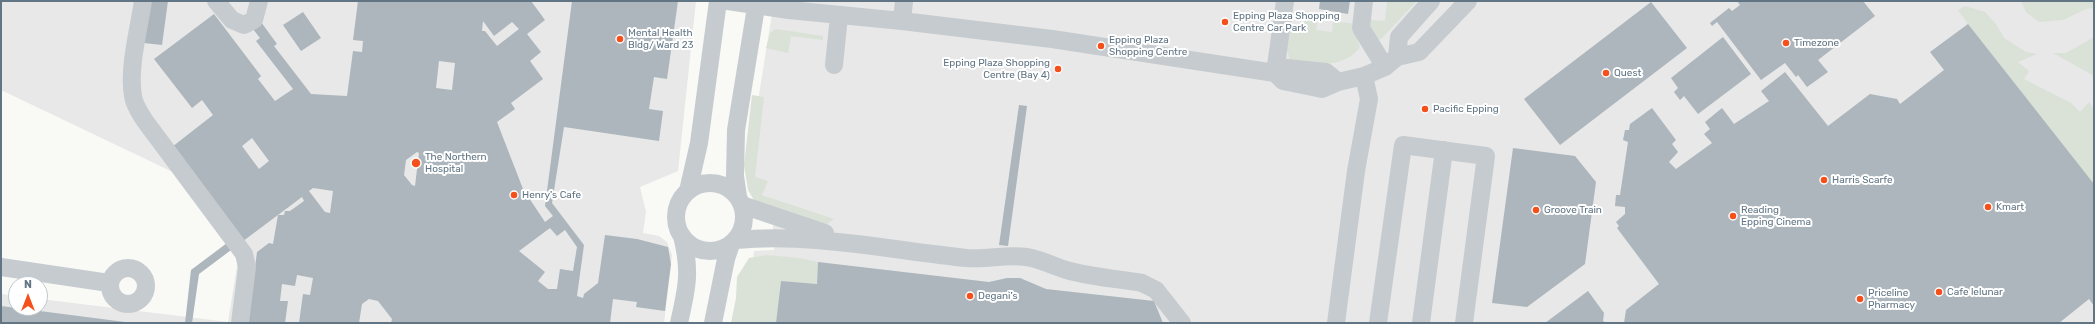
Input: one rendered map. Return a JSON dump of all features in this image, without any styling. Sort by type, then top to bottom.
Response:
[{"type":"street","points":[[143,1],[134,66],[133,97],[137,108],[158,140],[244,254],[247,267],[240,323]]},
{"type":"street","points":[[216,1],[232,20],[244,25],[254,20],[258,1]]},
{"type":"street","points":[[679,323],[687,295],[688,276],[687,256],[677,222],[677,213],[679,204],[688,191],[699,142],[718,1]]},
{"type":"street","points":[[728,1],[756,3],[840,16],[902,21],[1052,39],[1275,73],[1287,68],[1326,72],[1338,82],[1364,76],[1391,62],[1419,52],[1468,1]]},
{"type":"street","points":[[902,21],[904,1]]},
{"type":"street","points":[[1275,73],[1285,1]]},
{"type":"street","points":[[1364,1],[1361,28],[1391,62]]},
{"type":"street","points":[[1391,62],[1399,37],[1431,1]]},
{"type":"street","points":[[713,323],[726,259],[744,223],[735,176],[736,130],[756,3]]},
{"type":"street","points":[[834,65],[840,16]]},
{"type":"street","points":[[1336,323],[1356,171],[1369,99],[1364,76]]},
{"type":"street","points":[[1378,323],[1403,145],[1486,156],[1464,323]]},
{"type":"street","points":[[1421,323],[1444,150]]},
{"type":"street","points":[[688,191],[705,184],[715,183],[732,190],[740,201],[852,242]]},
{"type":"street","points":[[682,236],[690,244],[700,249],[710,251],[722,249],[734,242],[769,237],[852,242],[967,258],[1028,257],[1069,271],[1142,283],[1156,290],[1182,323]]},
{"type":"street","points":[[1,268],[110,283]]},
{"type":"shaded area","name":"The Northern Hospital","points":[[1,1],[696,1],[678,171],[640,187],[646,212],[643,233],[659,236],[667,242],[672,255],[664,323],[1,323],[1,294],[8,295],[8,316],[48,316],[48,300],[228,322],[238,260],[177,174],[1,90]]},
{"type":"shaded area","name":"Pacific Epping","points":[[774,1],[2094,1],[2094,323],[746,323],[754,251],[774,250],[773,226],[782,202],[762,195],[747,170]]},
{"type":"shaded area","points":[[1387,1],[1417,1],[1381,39],[1375,40],[1372,35],[1370,20],[1385,21]]},
{"type":"shaded area","points":[[2021,1],[2094,1],[2094,8],[2086,9],[2063,20],[2039,22],[2026,12]]},
{"type":"shaded area","points":[[1965,6],[1985,12],[1996,24],[2004,38],[2026,52],[2037,54],[2018,62],[2029,71],[2024,79],[2071,103],[2080,112],[2089,102],[2094,109],[2094,184],[1968,24],[1958,10]]},
{"type":"shaded area","points":[[1305,18],[1317,22],[1316,30],[1332,32],[1333,22],[1351,23],[1360,47],[1346,59],[1328,64],[1309,64],[1290,61],[1287,49],[1291,28],[1303,30]]},
{"type":"shaded area","points":[[776,29],[823,36],[823,40],[791,36],[788,53],[766,48],[770,33]]},
{"type":"shaded area","points":[[2094,37],[2094,76],[2053,53],[2066,53]]},
{"type":"shaded area","points":[[752,95],[764,97],[755,177],[768,181],[762,195],[834,219],[826,225],[759,209],[748,190],[744,165]]},
{"type":"shaded area","points":[[767,255],[799,258],[818,262],[817,284],[781,281],[776,323],[731,323],[736,298],[737,277],[749,258]]},
{"type":"building","points":[[149,1],[168,1],[162,45],[144,43]]},
{"type":"building","name":"The Northern Hospital","points":[[358,1],[531,1],[545,20],[527,34],[541,52],[530,61],[543,79],[511,103],[515,109],[497,122],[523,189],[545,222],[553,216],[545,206],[572,1],[678,1],[667,79],[654,77],[649,109],[663,111],[659,141],[564,127],[552,203],[584,245],[577,296],[583,298],[584,294],[598,283],[605,235],[637,239],[668,247],[671,264],[665,311],[636,307],[637,302],[613,299],[610,323],[391,323],[392,319],[378,301],[369,299],[362,304],[359,323],[299,323],[303,294],[310,295],[313,278],[297,275],[295,286],[282,284],[280,301],[288,301],[285,323],[248,323],[257,252],[269,243],[273,244],[278,215],[284,215],[285,211],[290,211],[304,201],[302,197],[199,274],[192,323],[185,323],[191,270],[239,234],[172,147],[213,115],[202,100],[192,108],[154,59],[214,14],[261,76],[258,79],[275,101],[293,89],[256,41],[260,38],[253,29],[261,22],[277,44],[274,46],[311,94],[347,96],[353,51],[362,52],[363,41],[353,40]],"holes":[[[483,21],[494,36],[512,22],[519,29],[497,46],[485,31],[482,31]],[[439,61],[455,63],[452,90],[436,88]],[[252,138],[269,161],[259,169],[242,146]],[[417,152],[419,153],[415,186],[412,185],[404,175],[406,160]],[[313,188],[333,191],[330,213],[325,212],[309,191]],[[550,228],[557,236],[565,230],[577,247],[573,271],[560,269],[557,289],[548,289],[538,281],[545,272],[519,251]]]},
{"type":"building","points":[[1320,1],[1350,1],[1348,14],[1319,9]]},
{"type":"building","name":"Timezone","points":[[1737,1],[1863,1],[1875,16],[1818,60],[1828,72],[1807,87],[1798,75],[1796,77],[1785,63],[1761,80],[1717,22],[1712,26],[1710,23],[1729,8],[1732,11],[1740,5]]},
{"type":"building","name":"Quest","points":[[1651,2],[1687,48],[1560,145],[1524,99]]},
{"type":"building","points":[[303,12],[321,38],[301,51],[283,25]]},
{"type":"building","points":[[1968,24],[2094,184],[2094,306],[2089,299],[2059,323],[1624,323],[1626,310],[1659,284],[1617,228],[1619,226],[1616,222],[1625,214],[1625,207],[1615,206],[1616,195],[1620,195],[1628,142],[1623,140],[1625,130],[1629,130],[1630,124],[1652,108],[1676,140],[1672,144],[1678,152],[1669,162],[1676,169],[1712,143],[1704,134],[1710,129],[1705,122],[1722,108],[1734,124],[1769,101],[1761,91],[1785,72],[1828,126],[1870,94],[1897,99],[1900,104],[1944,70],[1930,52]]},
{"type":"building","points":[[1723,37],[1751,74],[1698,114],[1684,96],[1680,100],[1674,92],[1678,88],[1671,78]]},
{"type":"building","points":[[1019,105],[1027,106],[1008,246],[999,245]]},
{"type":"building","points":[[1513,148],[1575,156],[1596,182],[1585,264],[1527,307],[1492,303]]},
{"type":"building","points":[[818,262],[989,282],[1007,278],[1020,278],[1046,289],[1154,301],[1163,323],[776,323],[781,281],[817,284]]},
{"type":"building","points":[[1588,291],[1604,313],[1603,321],[1607,323],[1545,323]]},
{"type":"building","points":[[1,306],[8,307],[8,316],[48,316],[48,312],[125,322],[125,323],[1,323]]},
{"type":"place","name":"Epping Plaza Shopping Centre Car Park","points":[[1225,22]]},
{"type":"place","name":"Mental Health Bldg/ Ward 23","points":[[620,39]]},
{"type":"place","name":"Timezone","points":[[1786,43]]},
{"type":"place","name":"Epping Plaza Shopping Centre","points":[[1101,46]]},
{"type":"place","name":"Epping Plaza Shopping Centre (Bay 4)","points":[[1058,69]]},
{"type":"place","name":"Quest","points":[[1606,73]]},
{"type":"place","name":"Pacific Epping","points":[[1425,109]]},
{"type":"place","name":"The Northern Hospital","points":[[416,163]]},
{"type":"place","name":"Harris Scarfe","points":[[1824,180]]},
{"type":"place","name":"Henry's Cafe","points":[[514,195]]},
{"type":"place","name":"Kmart","points":[[1988,207]]},
{"type":"place","name":"Groove Train","points":[[1536,210]]},
{"type":"place","name":"Reading Epping Cinema","points":[[1733,216]]},
{"type":"place","name":"Cafe lelunar","points":[[1939,292]]},
{"type":"place","name":"Degani's","points":[[970,296]]},
{"type":"place","name":"Priceline Pharmacy","points":[[1860,299]]}]
